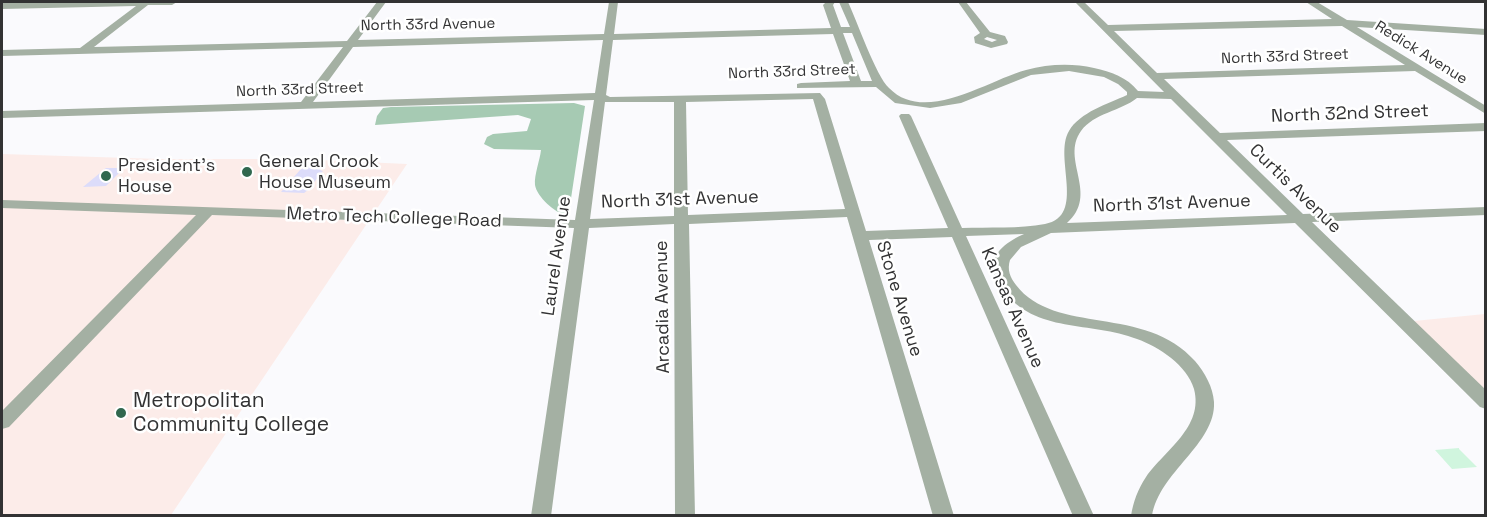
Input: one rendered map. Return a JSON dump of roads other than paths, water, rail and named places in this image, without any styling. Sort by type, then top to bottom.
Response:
[{"type":"street","points":[[84,50],[147,2]]},
{"type":"street","points":[[2,6],[172,2]]},
{"type":"street","points":[[305,105],[381,2]]},
{"type":"street","name":"Laurel Avenue","points":[[541,516],[613,2]]},
{"type":"street","points":[[830,2],[828,5],[836,31],[857,85]]},
{"type":"street","points":[[844,2],[879,84],[888,95],[907,103],[949,104],[972,97],[1020,75],[1043,70],[1087,70],[1117,78],[1131,89],[1133,94]]},
{"type":"street","points":[[962,2],[986,34]]},
{"type":"street","name":"Curtis Avenue","points":[[1079,2],[1485,402]]},
{"type":"street","name":"Redick Avenue","points":[[1311,2],[1485,111]]},
{"type":"street","points":[[1106,28],[1344,22]]},
{"type":"street","name":"North 33rd Street","points":[[1344,22],[1485,32]]},
{"type":"street","name":"North 33rd Avenue","points":[[2,52],[855,30]]},
{"type":"street","name":"North 33rd Street","points":[[1155,76],[1416,68]]},
{"type":"street","name":"North 33rd Street","points":[[2,115],[599,96],[611,92],[879,84]]},
{"type":"street","points":[[1133,94],[1175,96]]},
{"type":"street","points":[[1133,94],[1129,99],[1090,117],[1076,128],[1068,144],[1076,198],[1067,217],[1019,243],[1004,256],[1001,272],[1014,293],[1034,308],[1064,320],[1124,329],[1155,340],[1186,362],[1202,388],[1205,406],[1202,422],[1153,483],[1141,516]]},
{"type":"street","name":"North 33rd Street","points":[[599,96],[609,100],[816,95]]},
{"type":"street","name":"Stone Avenue","points":[[816,95],[944,516]]},
{"type":"street","points":[[1461,96],[1485,97]]},
{"type":"street","name":"Arcadia Avenue","points":[[680,98],[685,516]]},
{"type":"street","name":"Kansas Avenue","points":[[905,116],[1084,516]]},
{"type":"street","name":"North 32nd Street","points":[[1216,137],[1485,127]]},
{"type":"street","name":"Metro Tech College Road","points":[[2,204],[581,224]]},
{"type":"street","points":[[2,422],[208,211]]},
{"type":"street","name":"North 31st Avenue","points":[[860,236],[1485,211]]},
{"type":"street","name":"North 31st Avenue","points":[[581,224],[853,213]]},
{"type":"place","name":"General Crook House Museum","points":[[247,172]]},
{"type":"place","name":"President's House","points":[[106,176]]},
{"type":"place","name":"Metropolitan Community College","points":[[121,413]]}]
